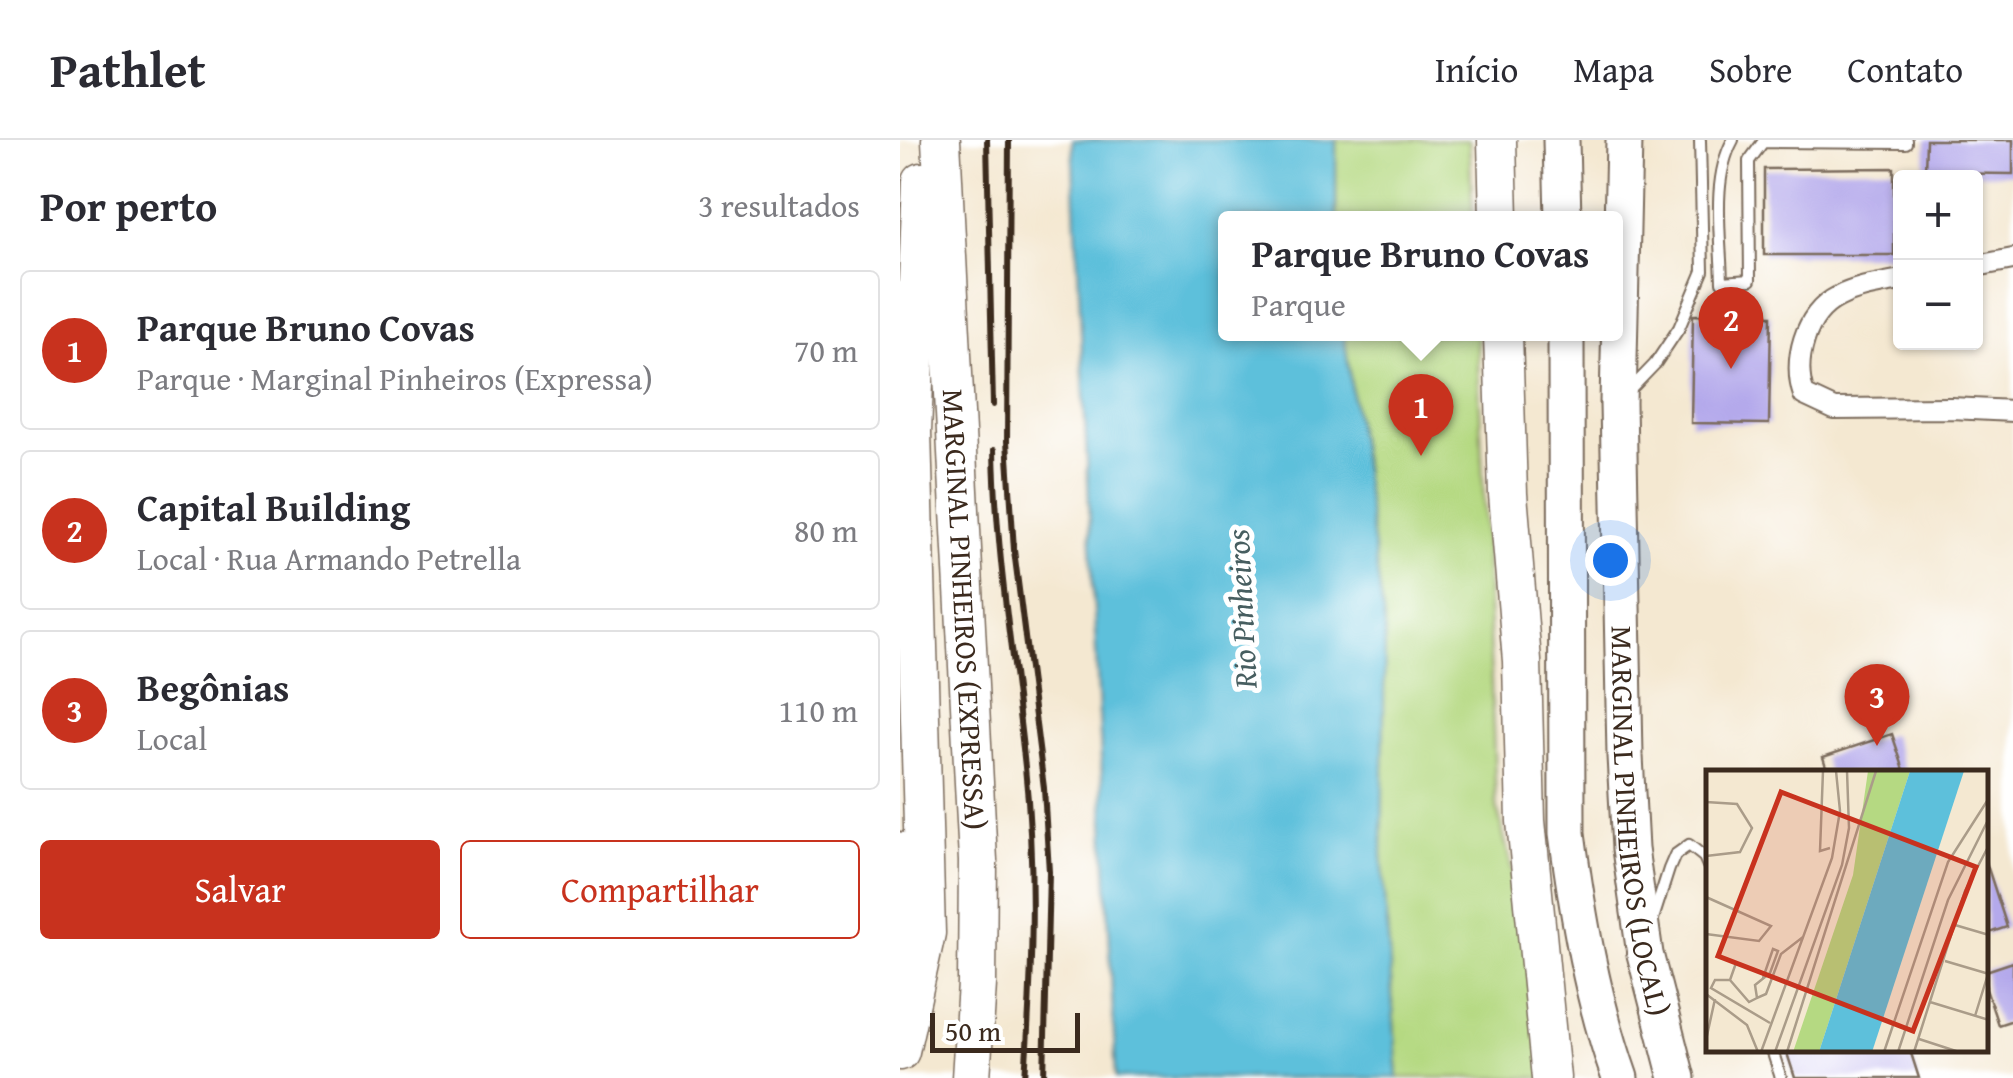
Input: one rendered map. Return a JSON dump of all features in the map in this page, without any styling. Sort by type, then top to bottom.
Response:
[{"type":"highway","points":[[900,1051],[926,933],[912,432],[926,140]]},
{"type":"highway","name":"MARGINAL PINHEIROS (EXPRESSA)","points":[[942,140],[978,861],[971,1078]]},
{"type":"highway","points":[[1497,140],[1500,211]]},
{"type":"highway","points":[[1561,140],[1563,211]]},
{"type":"highway","name":"MARGINAL PINHEIROS (LOCAL)","points":[[1622,211],[1624,140]]},
{"type":"highway","points":[[1503,341],[1508,494],[1522,661],[1526,821],[1551,1078]]},
{"type":"highway","points":[[1566,341],[1567,833],[1577,909],[1603,1031],[1620,1078]]},
{"type":"highway","name":"MARGINAL PINHEIROS (LOCAL)","points":[[1619,341],[1625,756],[1630,849],[1645,954],[1677,1078]]},
{"type":"highway","points":[[900,850],[900,1012]]},
{"type":"street","points":[[1983,264],[2013,258]]},
{"type":"street","points":[[1893,282],[1835,298],[1812,320],[1797,376],[1804,395],[1834,410],[2013,411]]},
{"type":"lane","points":[[1618,403],[1655,364],[1678,328],[1703,271],[1700,140]]},
{"type":"lane","points":[[1733,140],[1723,158],[1720,187],[1722,282],[1750,280],[1748,161],[1762,141],[1906,140]]},
{"type":"lane","points":[[1645,954],[1657,904],[1675,855],[1689,844],[1706,861]]},
{"type":"lane","points":[[1773,1053],[1781,1078]]},
{"type":"green space","points":[[1336,140],[1469,140],[1473,211],[1336,211]]},
{"type":"green space","points":[[1345,341],[1477,341],[1496,804],[1543,996],[1568,1078],[1398,1078]]},
{"type":"water","name":"Rio Pinheiros","points":[[1072,140],[1336,140],[1336,211],[1218,211],[1218,341],[1345,341],[1385,628],[1382,855],[1398,1078],[1116,1078]]},
{"type":"building","points":[[1926,140],[2013,140],[2013,174],[1925,170]]},
{"type":"building","points":[[1894,168],[1893,255],[1764,255],[1764,169]]},
{"type":"building","points":[[1693,315],[1771,316],[1769,424],[1691,423]]},
{"type":"building","points":[[1892,734],[1904,770],[1827,770],[1823,757]]},
{"type":"building","points":[[1988,868],[2007,927],[1988,933]]},
{"type":"building","points":[[2013,962],[2013,1020],[1998,1025],[1988,995],[1988,970]]},
{"type":"building","points":[[1787,1053],[1911,1053],[1919,1078],[1795,1078]]},
{"type":"railway","points":[[987,140],[993,405]]},
{"type":"railway","points":[[1009,140],[1007,441],[1014,550],[1044,788],[1049,872],[1044,1078]]},
{"type":"railway","points":[[994,450],[1002,569],[1031,845],[1025,1078]]},
{"type":"place","name":"Capital Building","points":[[1731,369]]},
{"type":"place","name":"Parque Bruno Covas","points":[[1421,456]]},
{"type":"place","name":"Begônias","points":[[1877,746]]}]
